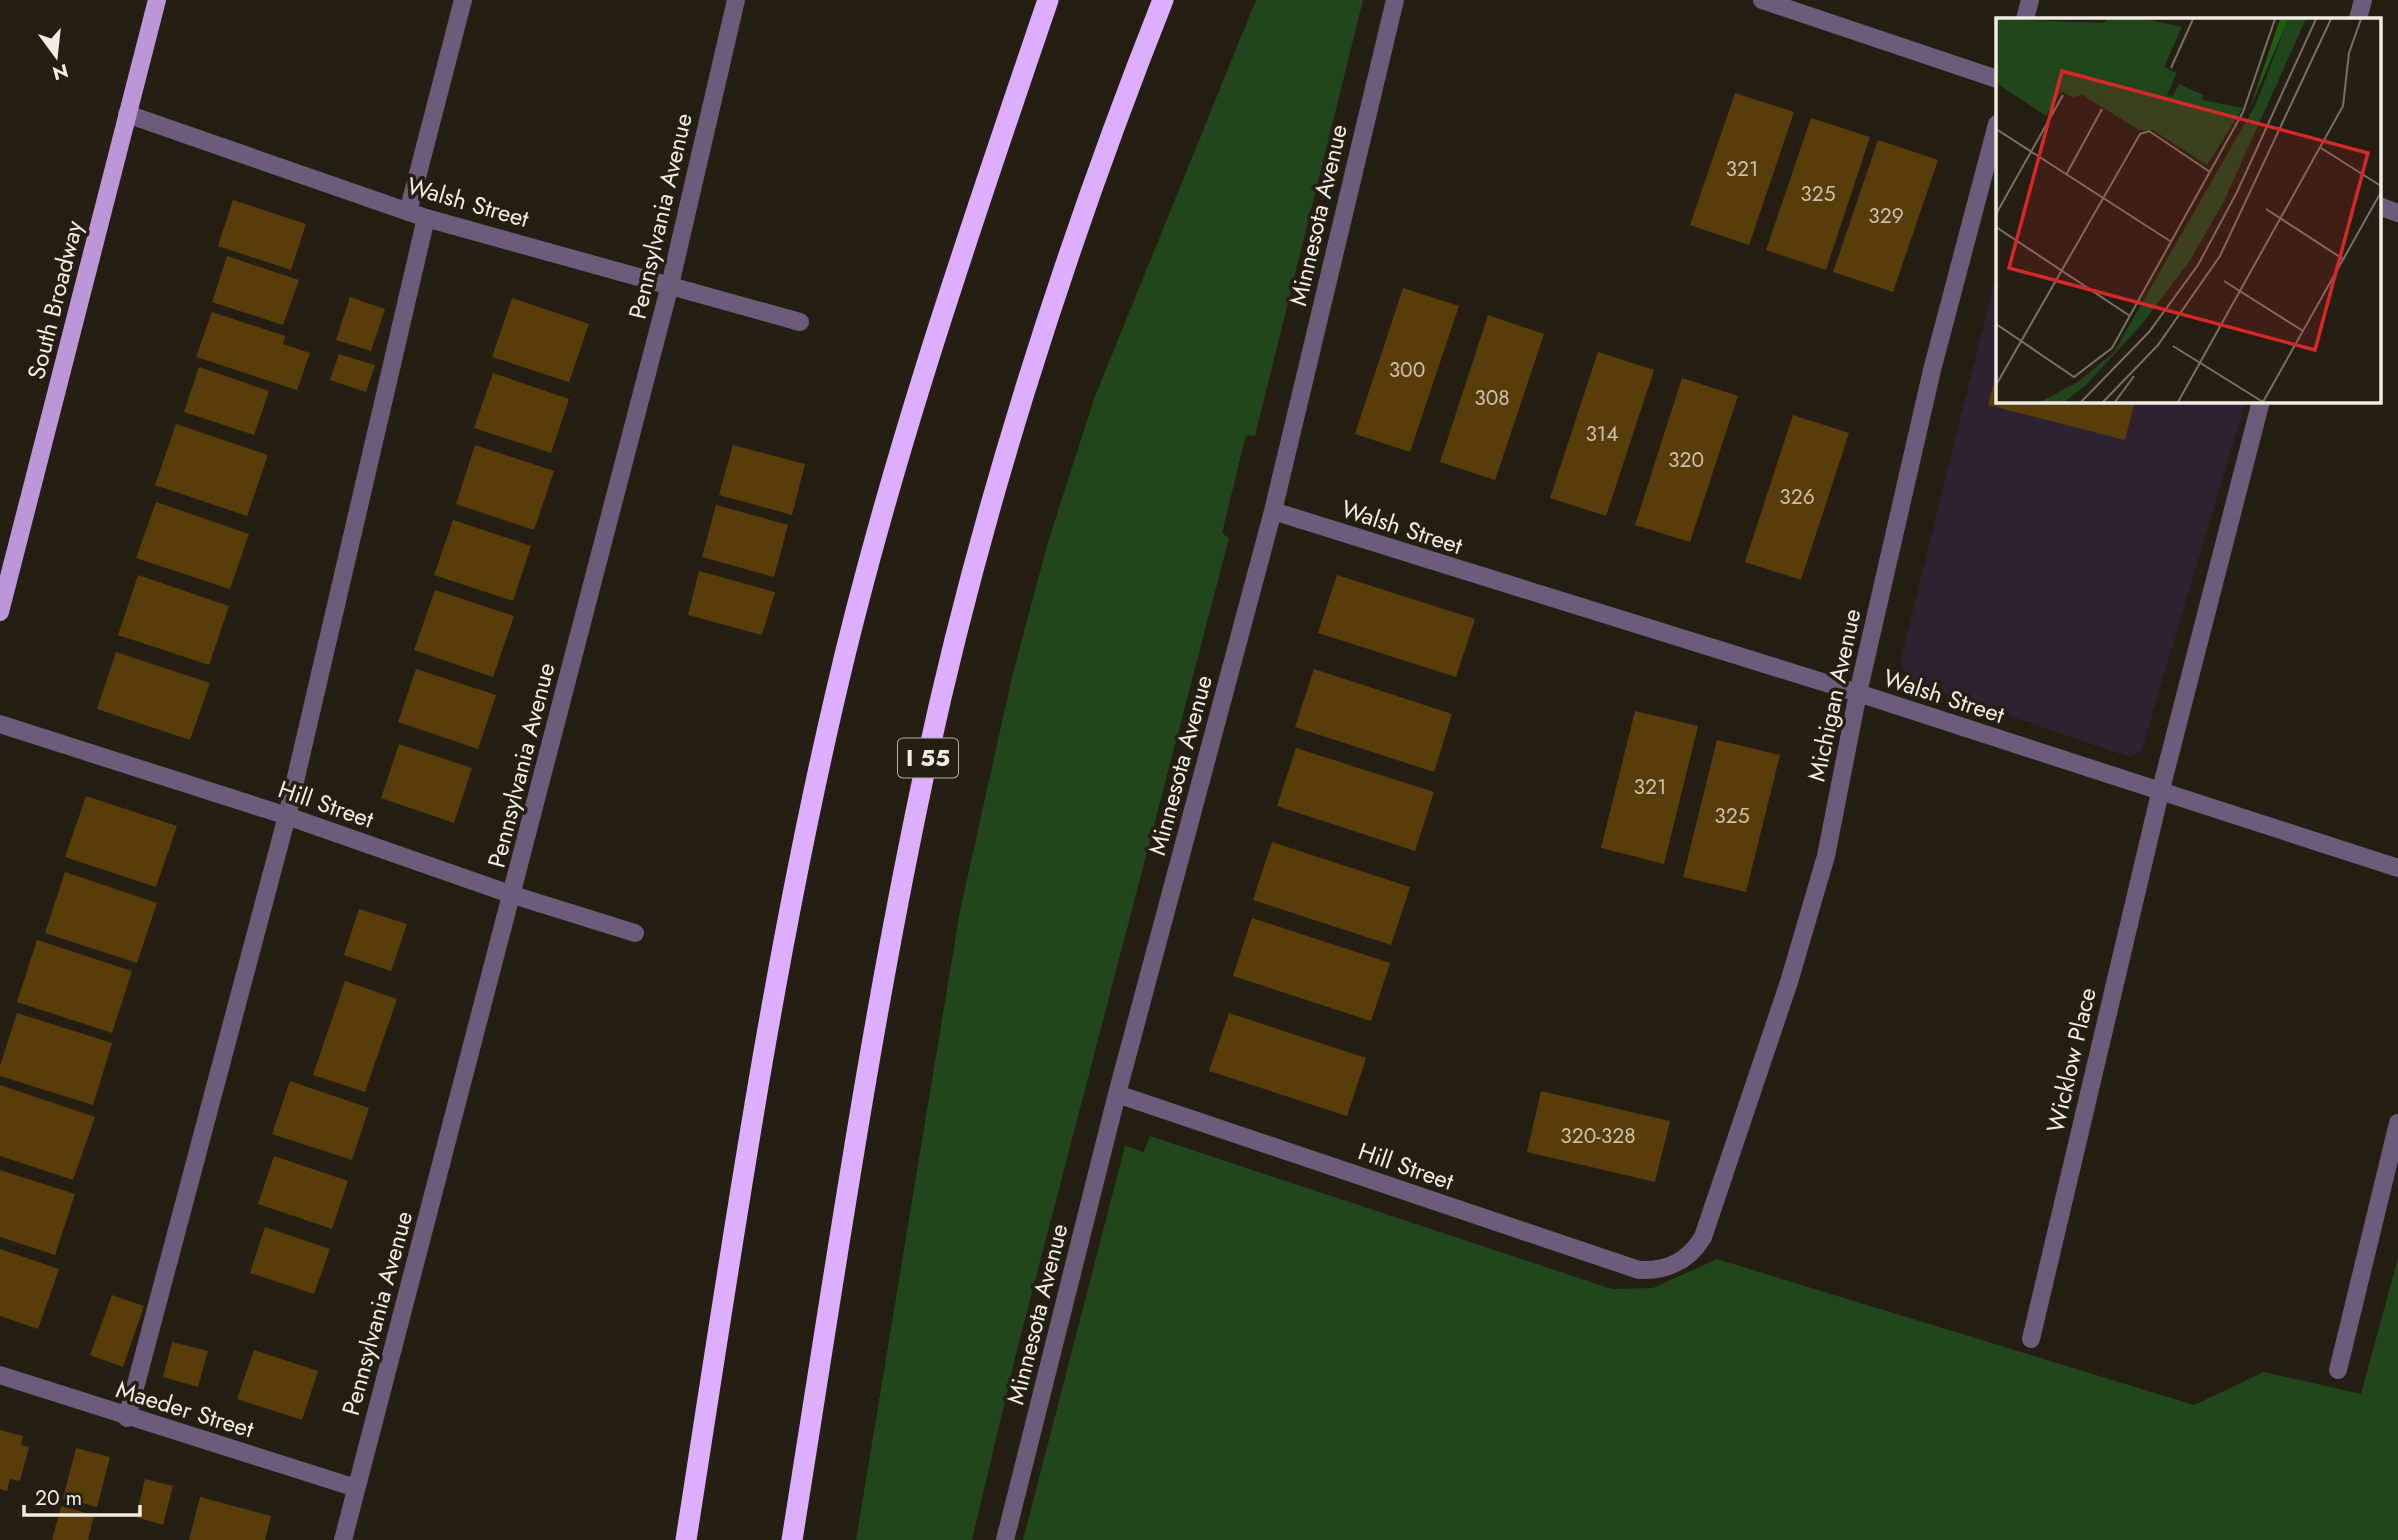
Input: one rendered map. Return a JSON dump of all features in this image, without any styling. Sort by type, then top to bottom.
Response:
[{"type":"highway","points":[[686,1540],[790,907],[834,700],[884,502],[943,303],[1048,0]]},
{"type":"highway","name":"I 55","points":[[792,1540],[881,999],[920,790],[970,589],[1025,392],[1090,197],[1163,0]]},
{"type":"main road","name":"South Broadway","points":[[1,602],[157,0]]},
{"type":"street","points":[[127,1418],[287,816],[463,0]]},
{"type":"street","name":"Pennsylvania Avenue","points":[[343,1540],[670,285],[736,0]]},
{"type":"street","name":"Minnesota Avenue","points":[[1005,1540],[1117,1094],[1273,511],[1395,0]]},
{"type":"street","points":[[1762,0],[1996,79]]},
{"type":"street","points":[[2025,18],[2030,0]]},
{"type":"street","points":[[2358,18],[2363,0]]},
{"type":"street","name":"Walsh Street","points":[[127,114],[417,215],[800,322]]},
{"type":"street","name":"Michigan Avenue","points":[[1680,1262],[1695,1250],[1703,1237],[1789,982],[1826,856],[1858,693],[1932,370],[1996,128]]},
{"type":"street","points":[[2380,206],[2398,213]]},
{"type":"street","name":"Wicklow Place","points":[[2031,1339],[2160,793],[2260,402]]},
{"type":"street","name":"Walsh Street","points":[[1273,511],[1858,693],[2398,869]]},
{"type":"street","name":"Hill Street","points":[[0,724],[287,816],[513,895],[635,933]]},
{"type":"street","name":"Hill Street","points":[[1117,1094],[1639,1270],[1660,1270],[1680,1262]]},
{"type":"street","points":[[2338,1370],[2398,1123]]},
{"type":"street","name":"Maeder Street","points":[[0,1375],[127,1418],[356,1488]]},
{"type":"shaded area","points":[[1996,274],[1996,402],[2246,402],[2142,749],[2136,755],[2127,756],[1911,682],[1902,666],[1901,658]]},
{"type":"green space","points":[[1256,0],[1363,0],[1255,436],[1246,435],[1222,533],[1229,538],[1018,1346],[972,1540],[856,1540],[960,911],[1012,677],[1048,542],[1094,399]]},
{"type":"green space","points":[[1150,1136],[1612,1289],[1653,1288],[1717,1259],[2194,1405],[2264,1372],[2361,1394],[2398,1258],[2398,1540],[1023,1540],[1125,1146],[1144,1152]]},
{"type":"building","points":[[1735,93],[1794,112],[1749,245],[1690,225]]},
{"type":"building","points":[[1811,118],[1870,137],[1826,270],[1766,250]]},
{"type":"building","points":[[1878,140],[1938,160],[1893,292],[1833,272]]},
{"type":"building","points":[[233,200],[306,224],[291,270],[218,246]]},
{"type":"building","points":[[227,256],[299,280],[283,325],[212,302]]},
{"type":"building","points":[[1403,288],[1459,306],[1410,452],[1355,434]]},
{"type":"building","points":[[350,297],[385,309],[371,351],[336,340]]},
{"type":"building","points":[[512,298],[589,324],[569,382],[492,357]]},
{"type":"building","points":[[212,312],[285,336],[283,344],[310,353],[297,390],[196,357]]},
{"type":"building","points":[[1488,315],[1544,334],[1495,480],[1440,462]]},
{"type":"building","points":[[1598,352],[1654,370],[1606,516],[1550,498]]},
{"type":"building","points":[[339,354],[375,365],[366,392],[330,380]]},
{"type":"building","points":[[199,367],[269,391],[254,435],[184,412]]},
{"type":"building","points":[[493,373],[569,399],[551,453],[474,428]]},
{"type":"building","points":[[1996,374],[1996,402],[2135,402],[2125,440],[1988,405]]},
{"type":"building","points":[[1682,378],[1738,396],[1690,542],[1635,525]]},
{"type":"building","points":[[1793,415],[1849,433],[1801,580],[1745,562]]},
{"type":"building","points":[[176,424],[268,455],[247,516],[155,485]]},
{"type":"building","points":[[475,445],[554,471],[534,530],[456,504]]},
{"type":"building","points":[[733,445],[805,464],[792,515],[719,495]]},
{"type":"building","points":[[156,502],[249,534],[230,589],[136,558]]},
{"type":"building","points":[[716,505],[788,525],[774,577],[702,557]]},
{"type":"building","points":[[453,520],[531,546],[513,601],[434,575]]},
{"type":"building","points":[[699,571],[775,592],[762,635],[688,615]]},
{"type":"building","points":[[138,575],[229,606],[209,665],[118,635]]},
{"type":"building","points":[[1337,575],[1475,619],[1456,677],[1318,633]]},
{"type":"building","points":[[435,590],[514,616],[493,677],[414,650]]},
{"type":"building","points":[[116,652],[210,683],[190,740],[97,709]]},
{"type":"building","points":[[416,669],[496,695],[478,749],[398,722]]},
{"type":"building","points":[[1314,669],[1452,714],[1434,772],[1295,727]]},
{"type":"building","points":[[1635,711],[1698,726],[1664,864],[1601,848]]},
{"type":"building","points":[[1717,740],[1780,755],[1746,892],[1683,877]]},
{"type":"building","points":[[399,744],[472,768],[454,823],[381,798]]},
{"type":"building","points":[[1296,748],[1434,792],[1415,851],[1277,806]]},
{"type":"building","points":[[86,796],[177,826],[156,887],[65,857]]},
{"type":"building","points":[[1272,842],[1410,887],[1391,945],[1253,900]]},
{"type":"building","points":[[65,872],[157,903],[137,963],[45,933]]},
{"type":"building","points":[[359,909],[407,924],[391,971],[344,955]]},
{"type":"building","points":[[1252,918],[1390,963],[1371,1021],[1233,976]]},
{"type":"building","points":[[37,940],[132,971],[112,1033],[17,1002]]},
{"type":"building","points":[[345,981],[397,999],[365,1092],[313,1075]]},
{"type":"building","points":[[17,1013],[112,1043],[93,1105],[0,1076],[0,1066]]},
{"type":"building","points":[[1229,1013],[1366,1058],[1347,1116],[1209,1071]]},
{"type":"building","points":[[290,1081],[369,1108],[352,1160],[272,1134]]},
{"type":"building","points":[[0,1085],[95,1117],[73,1180],[0,1156]]},
{"type":"building","points":[[1541,1091],[1670,1121],[1655,1182],[1527,1152]]},
{"type":"building","points":[[274,1156],[348,1181],[332,1229],[258,1204]]},
{"type":"building","points":[[0,1170],[75,1194],[55,1255],[0,1237]]},
{"type":"building","points":[[265,1227],[330,1249],[314,1294],[250,1273]]},
{"type":"building","points":[[0,1249],[59,1269],[38,1329],[0,1316]]},
{"type":"building","points":[[112,1295],[144,1306],[123,1367],[90,1355]]},
{"type":"building","points":[[172,1342],[208,1351],[198,1387],[163,1377]]},
{"type":"building","points":[[254,1350],[318,1371],[302,1420],[237,1399]]},
{"type":"building","points":[[0,1430],[23,1436],[21,1445],[29,1447],[20,1481],[10,1479],[7,1491],[0,1489]]},
{"type":"building","points":[[76,1448],[110,1457],[97,1507],[63,1498]]},
{"type":"building","points":[[145,1479],[173,1486],[163,1525],[136,1517]]},
{"type":"building","points":[[200,1497],[271,1516],[265,1540],[189,1540]]},
{"type":"building","points":[[61,1506],[94,1515],[88,1540],[52,1540]]}]
